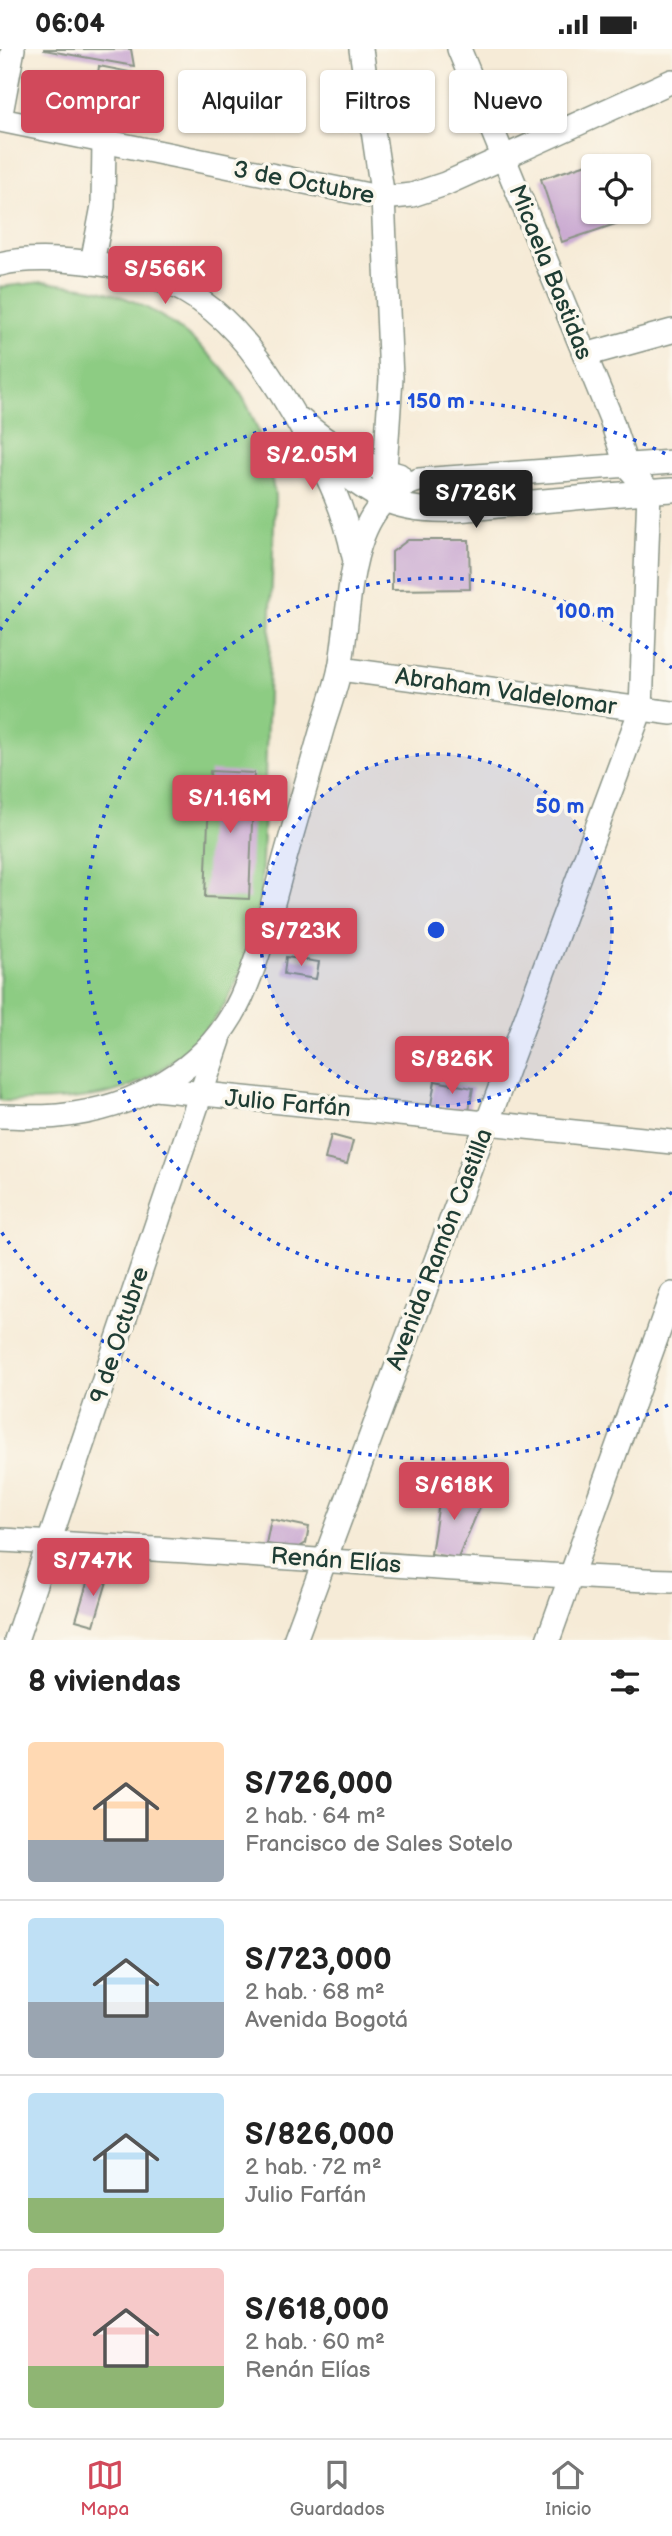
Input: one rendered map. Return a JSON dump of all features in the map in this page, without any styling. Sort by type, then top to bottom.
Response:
[{"type":"street","points":[[0,119],[13,49]]},
{"type":"street","points":[[361,49],[383,198],[391,378],[383,499]]},
{"type":"street","name":"Micaela Bastidas","points":[[459,49],[610,417],[626,465],[649,491]]},
{"type":"street","name":"3 de Octubre","points":[[0,119],[383,198],[412,195],[434,188],[672,81]]},
{"type":"street","points":[[92,263],[103,206],[104,141]]},
{"type":"street","points":[[0,264],[51,259],[92,263],[139,273],[182,288],[203,301],[244,338],[292,412],[332,482],[342,506],[355,563]]},
{"type":"street","points":[[585,355],[672,331]]},
{"type":"street","points":[[292,412],[331,443],[386,471],[419,480]]},
{"type":"street","points":[[311,446],[340,471],[383,499],[408,507],[431,510],[479,508],[672,489]]},
{"type":"street","points":[[0,1116],[57,1116],[108,1108],[155,1089],[191,1065],[222,1030],[241,999],[262,938],[340,669],[355,563],[363,534],[383,499],[402,484],[419,480],[672,462]]},
{"type":"street","name":"Avenida Ramón Castilla","points":[[295,1640],[641,709],[649,491]]},
{"type":"street","name":"Abraham Valdelomar","points":[[340,669],[672,713]]},
{"type":"street","name":"9 de Octubre","points":[[16,1640],[51,1543],[222,1030]]},
{"type":"street","name":"Julio Farfán","points":[[155,1089],[672,1142]]},
{"type":"street","points":[[548,1640],[672,1294]]},
{"type":"street","name":"Renán Elías","points":[[0,1540],[570,1577],[672,1581]]},
{"type":"green space","points":[[43,282],[117,295],[174,325],[226,373],[239,391],[258,430],[275,496],[261,891],[253,930],[237,981],[209,1027],[179,1056],[144,1080],[106,1094],[42,1101],[5,1101],[0,1100],[0,287]]},
{"type":"building","points":[[131,49],[134,66],[44,50]]},
{"type":"building","points":[[99,66],[120,70],[98,70]]},
{"type":"building","points":[[581,166],[581,224],[615,224],[562,242],[541,179]]},
{"type":"building","points":[[408,540],[469,540],[470,589],[392,590],[392,552]]},
{"type":"building","points":[[210,771],[254,773],[249,899],[205,897]]},
{"type":"building","points":[[286,957],[319,962],[316,979],[284,974]]},
{"type":"building","points":[[435,1081],[473,1088],[469,1111],[431,1105]]},
{"type":"building","points":[[331,1135],[353,1141],[347,1164],[325,1159]]},
{"type":"building","points":[[441,1490],[484,1497],[458,1558],[431,1554]]},
{"type":"building","points":[[271,1519],[309,1527],[306,1543],[296,1549],[266,1544]]},
{"type":"building","points":[[91,1570],[109,1575],[94,1625],[76,1620]]}]
